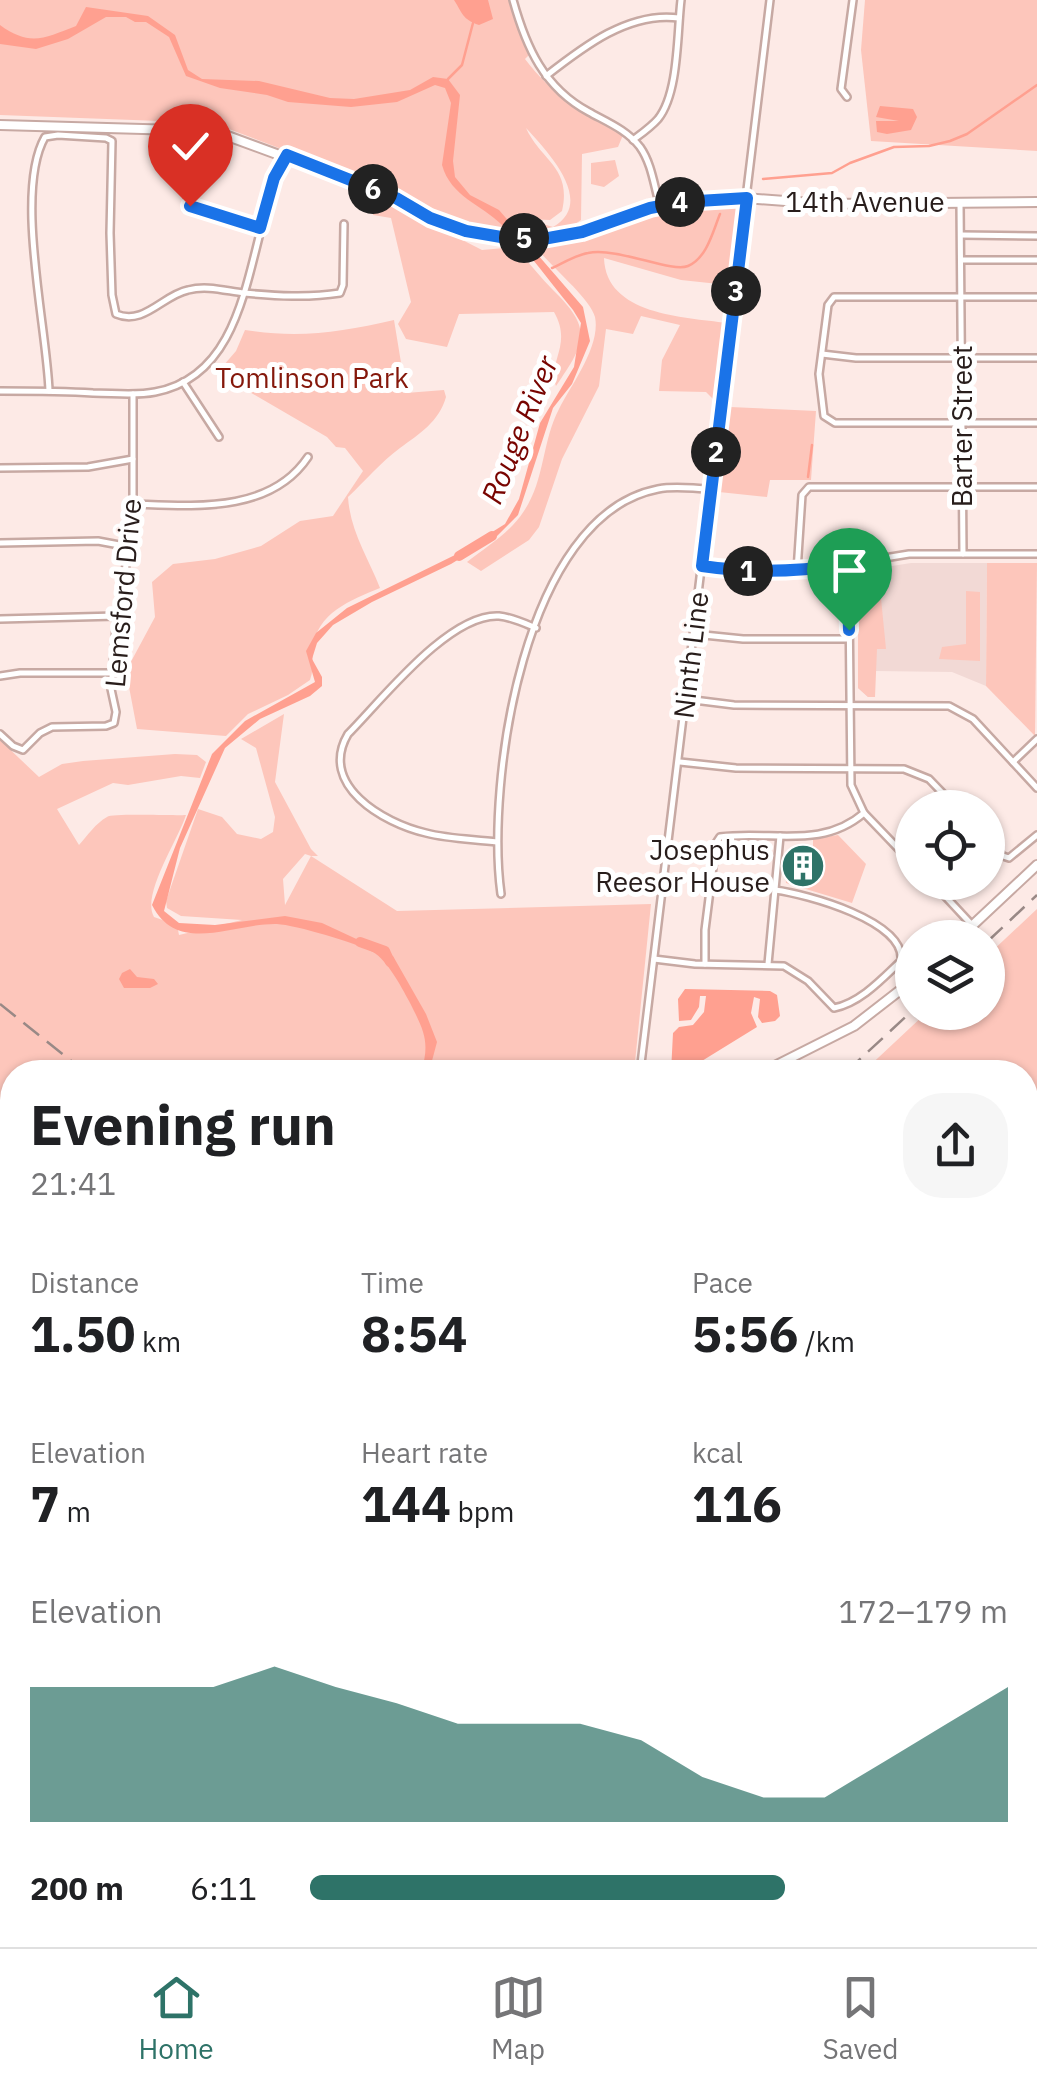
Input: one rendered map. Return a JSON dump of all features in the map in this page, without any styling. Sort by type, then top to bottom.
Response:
[{"type":"main road","name":"14th Avenue","points":[[0,124],[200,128],[234,135],[396,198],[430,218],[466,231],[501,237],[543,239],[582,232],[655,207],[732,197],[825,204],[1037,202]]},
{"type":"main road","points":[[978,920],[1037,865]]},
{"type":"main road","points":[[787,1060],[854,1026],[895,994]]},
{"type":"street","points":[[514,0],[523,36],[546,76],[571,100],[633,140],[648,161],[656,192],[655,207]]},
{"type":"street","points":[[633,140],[660,117],[664,108],[671,86],[681,0]]},
{"type":"street","name":"Ninth Line","points":[[641,1060],[770,0]]},
{"type":"street","points":[[847,98],[840,89],[853,0]]},
{"type":"street","points":[[546,76],[576,53],[638,20],[651,16],[678,18]]},
{"type":"street","points":[[49,391],[48,354],[39,316],[32,198],[34,172],[45,137],[112,141],[110,233],[116,314],[143,315],[174,294],[194,288],[287,296],[340,293],[344,224]]},
{"type":"street","points":[[194,149],[187,196],[190,206],[260,228]]},
{"type":"street","points":[[0,391],[156,392],[183,382],[214,358],[226,341],[274,178],[287,155]]},
{"type":"street","name":"Barter Street","points":[[960,202],[962,554]]},
{"type":"street","points":[[961,235],[1037,236]]},
{"type":"street","points":[[961,260],[1037,260]]},
{"type":"street","points":[[1037,297],[834,297],[828,305],[819,383],[824,416],[829,422],[1037,423]]},
{"type":"street","points":[[822,354],[856,358],[1037,358]]},
{"type":"street","points":[[183,382],[218,436]]},
{"type":"street","name":"Lemsford Drive","points":[[0,734],[23,750],[52,727],[114,723],[117,616],[130,547],[133,504],[133,394]]},
{"type":"street","points":[[133,504],[228,504],[292,477],[308,457]]},
{"type":"street","points":[[0,468],[88,467],[133,459]]},
{"type":"street","points":[[797,571],[802,494],[809,487],[1037,486]]},
{"type":"street","points":[[500,894],[496,842],[506,735],[520,671],[562,564],[608,515],[652,491],[712,490]]},
{"type":"street","points":[[0,543],[98,542],[130,547]]},
{"type":"street","points":[[702,566],[797,571],[905,554],[1037,554]]},
{"type":"street","points":[[843,565],[848,597],[852,789],[864,813],[895,845]]},
{"type":"street","points":[[0,619],[117,616]]},
{"type":"street","points":[[496,842],[423,833],[384,817],[350,790],[338,767],[340,748],[348,734],[448,635],[491,616],[536,628]]},
{"type":"street","points":[[694,634],[742,639],[849,639]]},
{"type":"street","points":[[0,676],[113,673]]},
{"type":"street","points":[[686,699],[734,704],[949,706],[973,719],[1037,788]]},
{"type":"street","points":[[1012,762],[1037,739]]},
{"type":"street","points":[[678,762],[736,768],[898,768],[930,779],[940,790]]},
{"type":"street","points":[[706,964],[706,930],[718,840],[724,836],[829,834],[864,813]]},
{"type":"street","points":[[1005,857],[1010,858],[1037,835]]},
{"type":"street","points":[[768,964],[780,836]]},
{"type":"street","points":[[654,959],[768,964],[798,973],[830,1005],[840,1008],[900,962],[902,955],[863,916],[805,894],[775,890]]},
{"type":"street","points":[[948,900],[967,920]]},
{"type":"shaded area","points":[[454,0],[488,0],[493,19],[479,25],[473,23]]},
{"type":"shaded area","points":[[86,7],[148,16],[175,35],[188,70],[202,79],[259,81],[330,98],[354,99],[410,90],[433,77],[448,79],[460,95],[455,177],[470,195],[499,210],[583,307],[590,341],[572,384],[553,408],[518,515],[497,536],[451,564],[333,625],[317,643],[312,659],[322,677],[322,686],[310,696],[260,719],[225,748],[180,848],[164,911],[179,923],[215,925],[285,916],[322,923],[393,956],[437,1042],[432,1060],[424,1060],[424,1035],[406,995],[373,952],[326,935],[277,924],[191,933],[163,920],[152,905],[212,754],[245,721],[315,682],[306,651],[316,633],[347,608],[457,554],[505,524],[519,499],[540,423],[574,367],[581,323],[512,235],[459,193],[446,176],[442,165],[451,103],[445,88],[435,85],[397,102],[351,107],[288,102],[220,88],[186,76],[169,37],[146,22],[126,17],[106,17],[68,39],[36,49],[0,44],[0,25],[29,38],[46,37],[76,26]]},
{"type":"shaded area","points":[[880,106],[913,109],[917,117],[911,130],[877,132],[876,121],[899,121],[876,117]]},
{"type":"shaded area","points":[[911,563],[987,563],[986,686],[952,672],[875,671],[875,697],[868,697],[858,688],[858,598],[854,572]]},
{"type":"shaded area","points":[[130,969],[137,977],[154,979],[158,984],[150,988],[124,988],[119,979]]},
{"type":"shaded area","points":[[685,989],[770,991],[777,995],[780,1016],[762,1023],[758,1017],[760,999],[754,997],[751,1013],[757,1027],[703,1060],[672,1060],[673,1033],[679,1027],[693,1025],[704,1012],[706,996],[700,996],[691,1020],[679,1021],[678,999]]},
{"type":"green space","points":[[0,0],[510,0],[529,55],[525,59],[535,72],[570,103],[623,135],[618,147],[582,154],[581,220],[552,233],[518,234],[452,220],[368,182],[213,123],[0,115]],"holes":[[[526,128],[555,162],[569,190],[570,204],[565,216],[553,227],[526,219],[550,220],[562,211],[564,196],[559,174]]]},
{"type":"green space","points":[[865,0],[1037,0],[1037,151],[871,141],[861,50]]},
{"type":"green space","points":[[615,160],[619,176],[604,187],[591,184],[591,163]]},
{"type":"green space","points":[[374,195],[482,250],[516,247],[575,315],[579,326],[579,347],[556,386],[561,334],[554,312],[459,314],[447,347],[406,339],[398,324],[411,302],[391,218],[373,215]]},
{"type":"green space","points":[[676,206],[738,206],[728,285],[681,280],[604,258],[608,277],[632,302],[669,315],[727,323],[714,400],[706,392],[659,391],[662,360],[680,325],[641,316],[633,334],[606,329],[599,386],[562,459],[539,527],[529,540],[481,571],[467,562],[512,526],[531,499],[553,421],[594,340],[592,309],[536,247],[586,238]]},
{"type":"green space","name":"Tomlinson Park","points":[[394,320],[406,393],[444,390],[446,397],[428,427],[386,459],[348,497],[356,533],[380,588],[337,610],[321,626],[313,649],[310,680],[248,714],[226,736],[137,729],[126,671],[155,617],[152,582],[173,564],[215,559],[261,546],[300,521],[333,516],[363,471],[345,448],[336,447],[327,437],[217,373],[236,351],[245,330],[320,333]]},
{"type":"green space","points":[[729,402],[730,407],[816,411],[811,480],[770,480],[767,497],[719,492]]},
{"type":"green space","points":[[987,563],[1037,563],[1035,736],[986,686]]},
{"type":"green space","points":[[878,568],[886,649],[877,649],[875,697],[868,697],[858,688],[858,598],[854,572]]},
{"type":"green space","points":[[966,591],[980,592],[980,661],[939,659],[942,647],[966,644]]},
{"type":"green space","points":[[284,714],[275,782],[318,856],[311,856],[397,911],[651,904],[635,1060],[0,1060],[0,740],[39,777],[62,764],[83,761],[175,754],[197,755],[206,762],[200,778],[181,776],[128,785],[113,783],[57,809],[79,845],[107,817],[186,815],[156,882],[151,907],[154,917],[177,925],[179,935],[242,920],[181,916],[167,908],[166,901],[198,809],[222,817],[237,834],[261,839],[273,832],[275,817],[256,748],[241,739]],"holes":[[[305,854],[311,856],[285,905],[283,879]]]},
{"type":"green space","points":[[838,835],[866,864],[852,903],[786,883],[785,869],[813,874],[813,839]]},
{"type":"green space","points":[[1037,909],[1037,1060],[876,1060],[908,1030],[1005,1030],[1005,939]]},
{"type":"waterway","points":[[448,79],[462,65],[473,23]]},
{"type":"waterway","points":[[763,179],[832,173],[894,147],[950,141],[967,134],[1037,85]]},
{"type":"waterway","points":[[552,268],[579,255],[600,252],[688,266],[705,251],[720,214]]},
{"type":"waterway","points":[[808,477],[812,445]]},
{"type":"waterway","name":"Rouge River","points":[[459,556],[492,536]]},
{"type":"waterway","name":"Rouge River","points":[[360,942],[385,951],[390,962]]},
{"type":"railway","points":[[1005,925],[1037,895]]},
{"type":"railway","points":[[0,1004],[70,1060]]},
{"type":"railway","points":[[859,1060],[895,1027]]},
{"type":"place","name":"Josephus Reesor House","points":[[803,866]]},
{"type":"route","points":[[190,206],[260,228],[274,178],[287,155],[396,198],[430,218],[466,231],[501,237],[543,239],[582,232],[650,208],[747,198],[702,566],[740,571],[805,571],[843,565],[849,630]]}]
